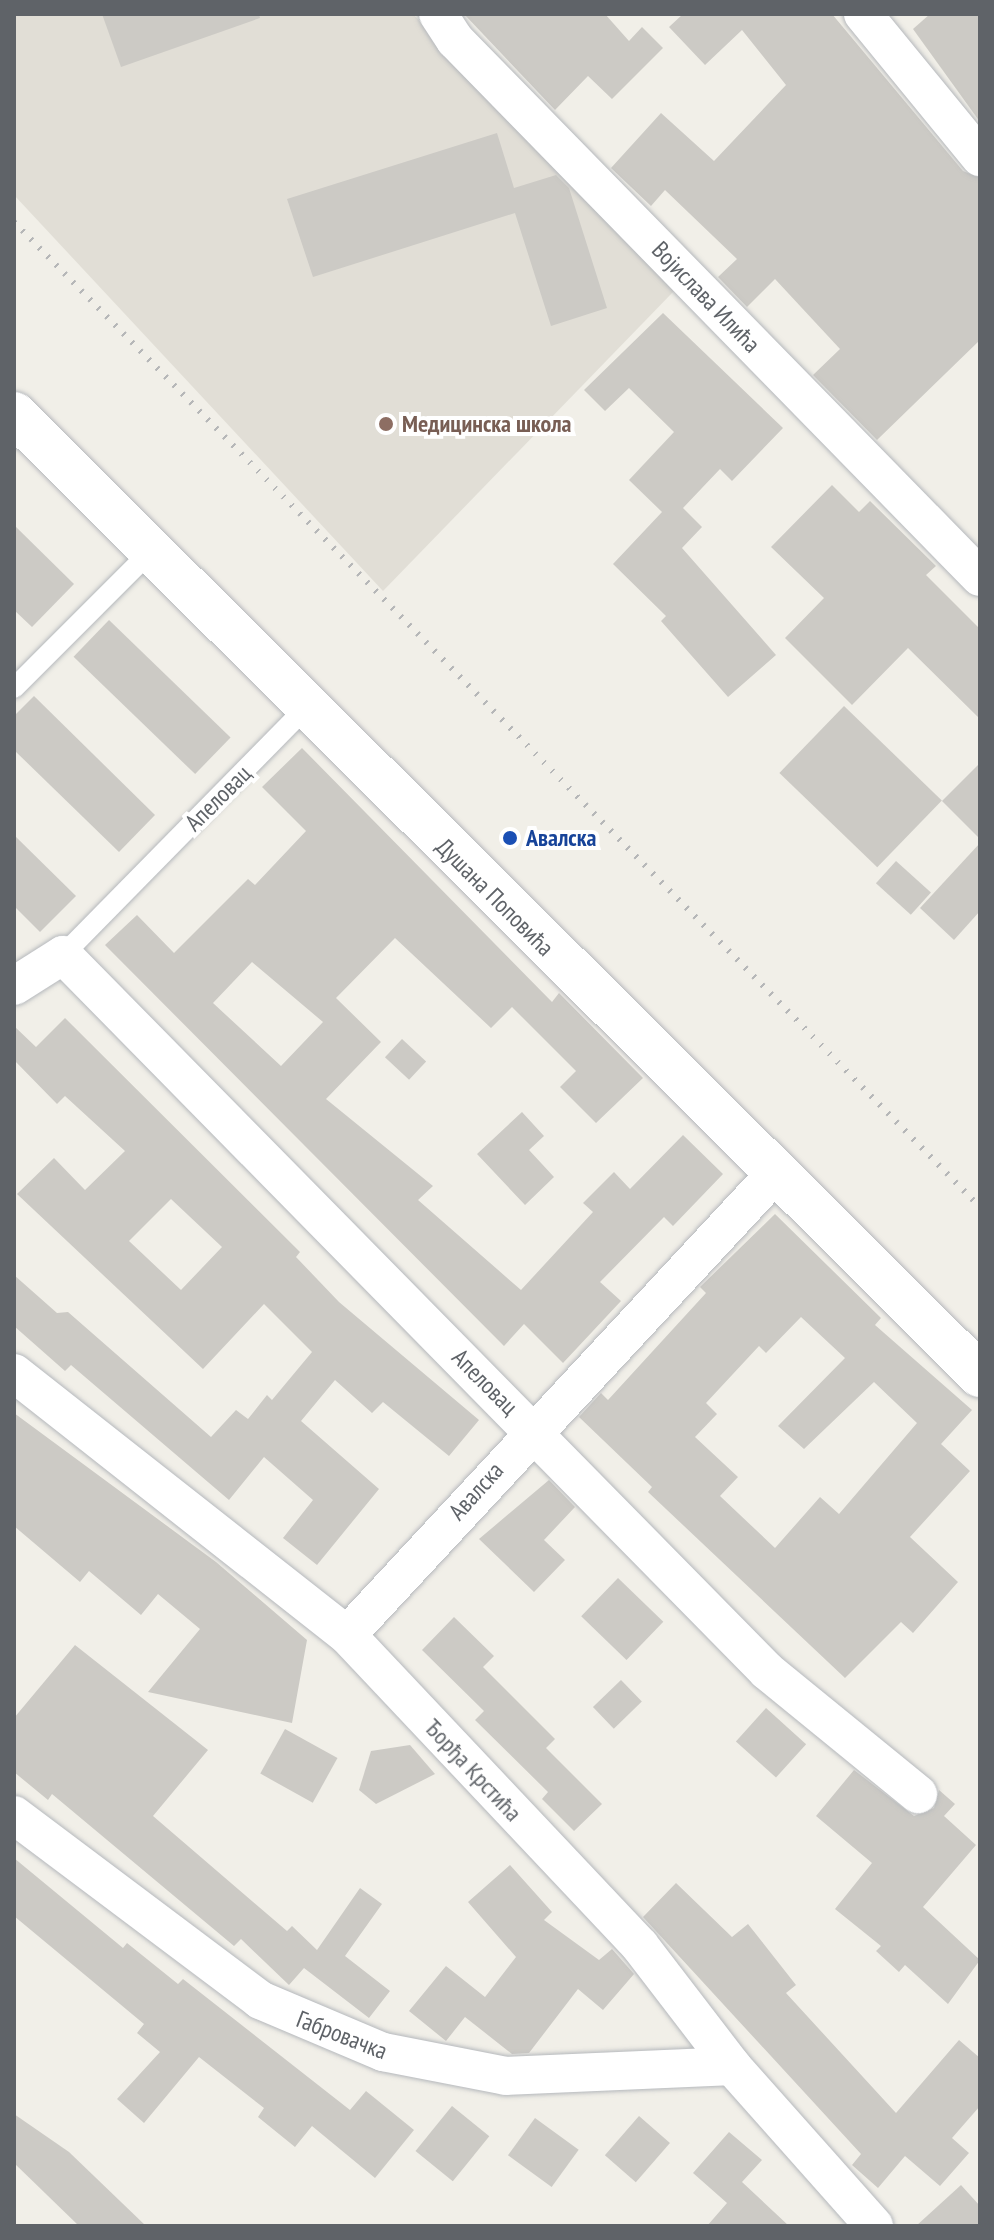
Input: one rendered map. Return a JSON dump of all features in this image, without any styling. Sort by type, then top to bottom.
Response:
[{"type":"street","name":"Војислава Илића","points":[[438,14],[455,40],[980,577]]},
{"type":"street","points":[[863,14],[980,157]]},
{"type":"street","name":"Душана Поповића","points":[[14,414],[305,709],[980,1375]]},
{"type":"street","name":"Апеловац","points":[[14,986],[63,955],[767,1671],[918,1794]]},
{"type":"street","name":"Авалска","points":[[347,1635],[531,1428],[774,1175]]},
{"type":"street","name":"Ђорђа Крстића","points":[[14,1373],[347,1635],[640,1946],[732,2066],[874,2226]]},
{"type":"street","name":"Габровачка","points":[[14,1815],[260,2000],[331,2034],[448,2070],[506,2076],[732,2066]]},
{"type":"lane","points":[[14,688],[149,553]]},
{"type":"lane","name":"Апеловац","points":[[63,955],[305,709]]},
{"type":"shaded area","name":"Медицинска школа","points":[[14,14],[413,14],[674,291],[383,591],[14,195]]},
{"type":"building","points":[[102,14],[259,14],[260,18],[121,67]]},
{"type":"building","points":[[464,14],[605,14],[629,41],[642,27],[663,48],[612,99],[588,76],[555,110]]},
{"type":"building","points":[[683,14],[832,14],[963,171],[980,178],[980,340],[877,440],[813,375],[840,349],[775,279],[747,307],[718,277],[737,259],[665,190],[651,206],[611,168],[661,113],[714,161],[786,85],[742,30],[705,65],[669,27]]},
{"type":"building","points":[[930,14],[980,14],[980,122],[913,29]]},
{"type":"building","points":[[497,133],[514,188],[556,175],[569,188],[607,308],[551,326],[515,213],[313,277],[287,199]]},
{"type":"building","points":[[663,313],[783,428],[732,481],[720,469],[683,508],[702,527],[682,548],[776,655],[728,697],[661,621],[666,616],[613,564],[662,512],[629,480],[674,432],[629,388],[605,411],[584,390]]},
{"type":"building","points":[[832,485],[859,512],[870,501],[936,566],[926,575],[980,629],[980,719],[908,648],[852,705],[785,638],[824,598],[771,547]]},
{"type":"building","points":[[14,525],[74,584],[32,627],[14,610]]},
{"type":"building","points":[[109,620],[231,737],[195,774],[74,657]]},
{"type":"building","points":[[34,696],[155,815],[119,852],[14,750],[14,716]]},
{"type":"building","points":[[844,706],[942,800],[877,867],[779,773]]},
{"type":"building","points":[[302,748],[552,1002],[559,993],[643,1078],[596,1123],[560,1087],[576,1071],[512,1007],[491,1028],[395,938],[336,998],[381,1042],[326,1099],[433,1186],[418,1200],[521,1290],[593,1212],[583,1203],[614,1172],[630,1189],[683,1135],[723,1174],[673,1226],[664,1217],[600,1282],[621,1301],[563,1363],[524,1324],[504,1346],[105,945],[137,915],[174,953],[248,879],[255,885],[306,831],[262,787]],"holes":[[[252,962],[323,1022],[281,1066],[213,1003]]]},
{"type":"building","points":[[980,763],[980,839],[942,801]]},
{"type":"building","points":[[14,835],[76,896],[40,932],[14,906]]},
{"type":"building","points":[[980,843],[980,911],[954,940],[920,908]]},
{"type":"building","points":[[896,861],[931,892],[911,915],[876,883]]},
{"type":"building","points":[[65,1018],[300,1252],[296,1257],[339,1302],[479,1420],[449,1456],[383,1402],[372,1413],[335,1380],[301,1421],[379,1489],[317,1565],[283,1538],[313,1500],[264,1457],[229,1500],[71,1365],[65,1371],[14,1326],[14,1275],[57,1313],[68,1312],[211,1437],[236,1410],[248,1419],[267,1395],[272,1400],[312,1352],[264,1304],[203,1369],[17,1194],[54,1158],[85,1190],[125,1151],[65,1096],[57,1104],[14,1060],[14,1026],[36,1047]],"holes":[[[171,1199],[222,1247],[181,1290],[129,1241]]]},
{"type":"building","points":[[402,1039],[426,1062],[409,1080],[385,1057]]},
{"type":"building","points":[[522,1112],[544,1136],[529,1150],[554,1177],[525,1205],[477,1154]]},
{"type":"building","points":[[775,1214],[881,1318],[875,1325],[972,1410],[941,1444],[970,1471],[910,1537],[958,1582],[913,1633],[901,1622],[845,1678],[648,1492],[652,1487],[579,1417],[601,1393],[608,1400],[706,1293],[700,1287]],"holes":[[[801,1317],[845,1358],[778,1426],[804,1449],[874,1382],[917,1423],[839,1514],[820,1497],[775,1548],[720,1496],[738,1477],[695,1437],[717,1414],[706,1403],[759,1346],[766,1353]]]},
{"type":"building","points":[[14,1413],[216,1562],[307,1640],[292,1723],[148,1692],[200,1629],[158,1594],[141,1615],[89,1571],[80,1582],[14,1526]]},
{"type":"building","points":[[549,1480],[575,1507],[544,1540],[565,1560],[534,1592],[479,1539]]},
{"type":"building","points":[[618,1578],[663,1622],[627,1660],[581,1616]]},
{"type":"building","points":[[454,1617],[494,1656],[483,1667],[555,1739],[546,1748],[602,1804],[574,1831],[542,1799],[548,1792],[475,1720],[484,1711],[422,1650]]},
{"type":"building","points":[[75,1645],[208,1750],[153,1816],[287,1931],[292,1926],[317,1950],[360,1888],[382,1904],[345,1956],[390,1991],[369,2018],[304,1968],[289,1985],[241,1939],[234,1946],[52,1794],[48,1800],[14,1772],[14,1718]]},
{"type":"building","points":[[621,1680],[642,1702],[614,1729],[593,1707]]},
{"type":"building","points":[[766,1708],[806,1744],[776,1778],[736,1741]]},
{"type":"building","points":[[285,1729],[337,1758],[313,1803],[260,1774]]},
{"type":"building","points":[[410,1745],[435,1774],[376,1804],[359,1790],[371,1751]]},
{"type":"building","points":[[854,1770],[914,1816],[934,1808],[939,1790],[955,1804],[944,1816],[976,1845],[923,1907],[980,1960],[948,2004],[905,1965],[899,1972],[876,1951],[881,1946],[835,1909],[872,1863],[816,1816]]},
{"type":"building","points":[[14,1858],[123,1948],[127,1943],[178,1984],[183,1979],[350,2110],[366,2091],[414,2130],[375,2178],[312,2126],[295,2147],[258,2117],[264,2108],[199,2057],[144,2123],[117,2099],[160,2052],[137,2033],[144,2024],[14,1916]]},
{"type":"building","points":[[510,1865],[552,1912],[544,1920],[599,1960],[612,1949],[634,1974],[603,2010],[578,1989],[529,2053],[512,2054],[465,2017],[446,2041],[409,2011],[446,1966],[485,1997],[516,1957],[468,1902]]},
{"type":"building","points":[[676,1883],[732,1937],[748,1924],[796,1985],[786,1993],[896,2113],[959,2040],[980,2058],[980,2106],[952,2138],[969,2153],[940,2186],[905,2156],[878,2188],[852,2165],[861,2154],[643,1917]]},
{"type":"building","points":[[452,2106],[489,2136],[453,2181],[415,2151]]},
{"type":"building","points":[[14,2114],[69,2152],[146,2226],[79,2226],[14,2163]]},
{"type":"building","points":[[639,2116],[670,2143],[636,2182],[605,2155]]},
{"type":"building","points":[[535,2118],[579,2150],[552,2187],[508,2155]]},
{"type":"building","points":[[729,2132],[762,2160],[742,2182],[789,2226],[707,2226],[727,2203],[693,2173]]},
{"type":"building","points":[[961,2185],[980,2206],[980,2226],[916,2226]]},
{"type":"railway","points":[[14,222],[980,1207]]},
{"type":"place","name":"Медицинска школа","points":[[386,424]]},
{"type":"place","name":"Авалска","points":[[510,838]]}]
